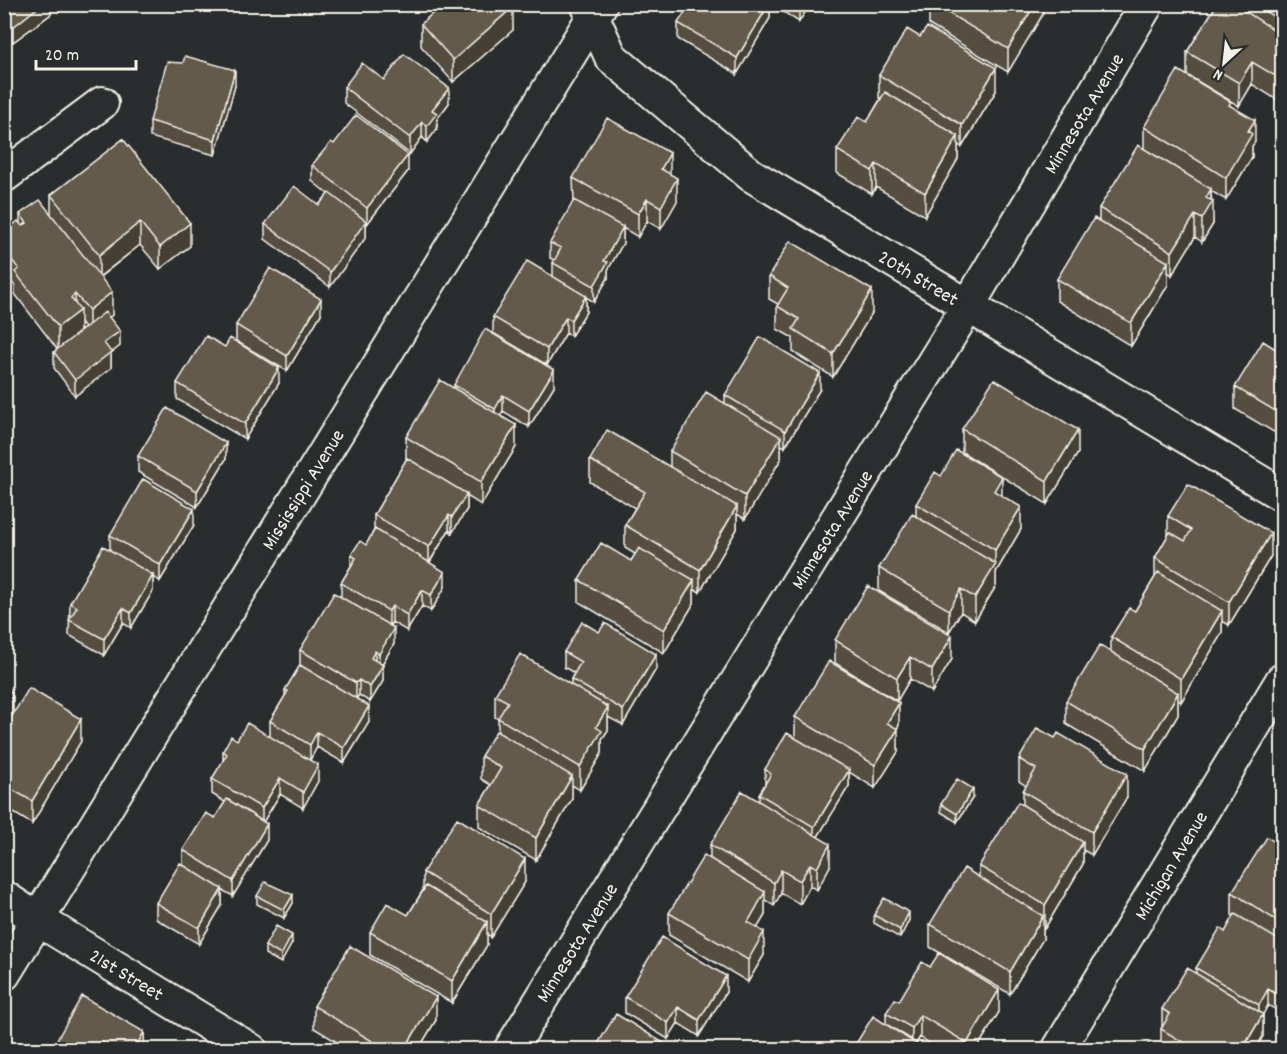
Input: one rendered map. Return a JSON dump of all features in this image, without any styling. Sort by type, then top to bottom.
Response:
[{"type":"street","name":"Minnesota Avenue","points":[[510,1050],[968,306],[1147,4]]},
{"type":"street","name":"20th Street","points":[[593,9],[611,57],[751,175],[1282,495]]},
{"type":"street","name":"Mississippi Avenue","points":[[4,974],[593,9]]},
{"type":"street","points":[[4,176],[102,104]]},
{"type":"street","name":"Michigan Avenue","points":[[1058,1050],[1282,680]]},
{"type":"street","name":"21st Street","points":[[4,897],[251,1050]]},
{"type":"building","points":[[4,4],[42,4],[13,27],[4,16]]},
{"type":"building","points":[[443,4],[511,4],[513,7],[453,60],[421,24]]},
{"type":"building","points":[[690,4],[769,4],[737,58],[678,23]]},
{"type":"building","points":[[933,4],[1035,4],[1008,49]]},
{"type":"building","points":[[1217,4],[1234,4],[1282,35],[1282,80],[1252,62],[1239,83],[1187,52]]},
{"type":"building","points":[[1254,4],[1282,4],[1282,22]]},
{"type":"building","points":[[927,27],[996,68],[962,125],[879,75],[907,29],[920,37]]},
{"type":"building","points":[[404,54],[449,88],[432,110],[437,113],[427,126],[422,122],[410,138],[344,87],[362,63],[384,80]]},
{"type":"building","points":[[185,56],[235,70],[215,140],[150,121],[167,62],[183,63]]},
{"type":"building","points":[[1178,70],[1231,102],[1229,105],[1255,120],[1248,131],[1252,134],[1226,178],[1144,127]]},
{"type":"building","points":[[885,92],[958,136],[925,193],[876,164],[872,171],[837,150],[858,117],[867,122]]},
{"type":"building","points":[[356,115],[408,155],[367,208],[312,165],[331,142],[334,144]]},
{"type":"building","points":[[607,118],[670,153],[661,169],[677,178],[661,207],[647,199],[638,214],[573,178]]},
{"type":"building","points":[[123,139],[190,223],[160,247],[140,222],[99,255],[51,195]]},
{"type":"building","points":[[1138,145],[1211,189],[1206,198],[1213,201],[1202,219],[1195,215],[1172,252],[1099,208]]},
{"type":"building","points":[[294,186],[319,205],[329,193],[366,221],[330,272],[265,224]]},
{"type":"building","points":[[40,200],[112,292],[89,310],[75,294],[71,298],[80,310],[58,327],[15,272],[19,269],[4,250],[4,241],[9,238],[4,232],[18,221],[22,226],[27,223],[20,214]]},
{"type":"building","points":[[574,200],[623,227],[604,261],[608,262],[594,286],[553,263],[561,248],[550,243]]},
{"type":"building","points":[[1094,218],[1168,262],[1131,323],[1057,279]]},
{"type":"building","points":[[790,241],[872,290],[833,354],[793,329],[799,319],[777,306],[788,288],[769,276]]},
{"type":"building","points":[[527,261],[586,296],[571,320],[566,317],[547,349],[493,317]]},
{"type":"building","points":[[270,268],[321,299],[287,356],[236,325]]},
{"type":"building","points":[[105,312],[120,331],[104,343],[111,352],[75,380],[54,352]]},
{"type":"building","points":[[485,329],[554,370],[529,411],[503,395],[495,409],[454,385]]},
{"type":"building","points":[[206,336],[225,347],[230,338],[279,368],[245,424],[177,383]]},
{"type":"building","points":[[760,337],[820,373],[785,431],[725,395]]},
{"type":"building","points":[[1263,341],[1282,353],[1282,415],[1235,387]]},
{"type":"building","points":[[994,379],[1078,430],[1047,481],[962,429]]},
{"type":"building","points":[[440,380],[516,425],[481,482],[406,437]]},
{"type":"building","points":[[706,392],[781,437],[745,496],[670,451]]},
{"type":"building","points":[[167,408],[226,443],[197,491],[138,456]]},
{"type":"building","points":[[607,430],[737,506],[700,570],[625,525],[645,492],[590,460]]},
{"type":"building","points":[[956,450],[1002,477],[994,491],[1021,507],[995,550],[916,504],[935,472],[941,476]]},
{"type":"building","points":[[407,458],[467,494],[452,517],[449,515],[429,547],[374,515]]},
{"type":"building","points":[[143,479],[194,509],[160,565],[110,535]]},
{"type":"building","points":[[1188,484],[1271,533],[1229,602],[1155,558],[1170,532],[1185,541],[1191,530],[1168,516]]},
{"type":"building","points":[[912,514],[996,564],[975,598],[961,589],[949,610],[879,568]]},
{"type":"building","points":[[375,529],[445,572],[431,595],[422,590],[407,615],[392,606],[389,611],[341,583],[356,558],[351,555],[360,541],[366,545]]},
{"type":"building","points":[[601,543],[631,561],[639,548],[694,580],[664,630],[579,580]]},
{"type":"building","points":[[103,546],[153,575],[131,613],[123,608],[104,639],[69,620],[77,607],[70,603]]},
{"type":"building","points":[[1158,572],[1222,611],[1181,679],[1111,637],[1129,608],[1135,611]]},
{"type":"building","points":[[868,586],[952,636],[932,670],[910,657],[897,678],[835,640]]},
{"type":"building","points":[[334,593],[394,628],[379,654],[375,651],[371,658],[383,665],[370,687],[359,680],[356,683],[300,650]]},
{"type":"building","points":[[582,622],[599,632],[605,623],[656,654],[623,710],[571,679],[581,662],[564,652]]},
{"type":"building","points":[[1100,645],[1178,693],[1145,749],[1066,701]]},
{"type":"building","points":[[520,654],[608,707],[596,727],[602,731],[580,767],[498,718],[508,702],[495,695]]},
{"type":"building","points":[[829,661],[899,703],[887,723],[898,729],[875,765],[795,717]]},
{"type":"building","points":[[300,665],[369,706],[344,748],[317,732],[310,745],[270,721]]},
{"type":"building","points":[[4,676],[13,697],[4,701]]},
{"type":"building","points":[[29,688],[81,719],[32,801],[4,785],[4,729]]},
{"type":"building","points":[[247,723],[318,765],[303,792],[280,778],[262,808],[212,779],[227,754],[223,751],[231,736],[237,740]]},
{"type":"building","points":[[1037,728],[1055,738],[1058,733],[1127,774],[1092,832],[1023,791],[1036,769],[1019,759]]},
{"type":"building","points":[[496,731],[572,776],[536,838],[479,805],[501,768],[481,756]]},
{"type":"building","points":[[787,733],[849,770],[814,827],[759,794],[771,774],[765,769]]},
{"type":"building","points":[[957,779],[973,789],[957,814],[941,804]]},
{"type":"building","points":[[742,791],[830,844],[817,868],[810,864],[800,881],[781,870],[774,883],[710,845]]},
{"type":"building","points":[[227,799],[267,824],[233,881],[183,850],[206,813],[215,818]]},
{"type":"building","points":[[1018,802],[1083,842],[1045,905],[979,866]]},
{"type":"building","points":[[457,818],[525,859],[491,914],[423,872]]},
{"type":"building","points":[[1267,837],[1282,847],[1282,924],[1232,892]]},
{"type":"building","points":[[704,855],[765,892],[748,922],[764,932],[748,960],[669,913]]},
{"type":"building","points":[[180,863],[222,889],[199,928],[156,903]]},
{"type":"building","points":[[964,868],[1043,916],[1010,972],[930,924]]},
{"type":"building","points":[[265,882],[293,895],[284,910],[257,896]]},
{"type":"building","points":[[426,886],[487,922],[452,981],[370,932],[387,903],[408,915]]},
{"type":"building","points":[[884,898],[909,912],[900,930],[874,915]]},
{"type":"building","points":[[1235,914],[1282,942],[1282,988],[1278,995],[1268,989],[1259,1005],[1196,968],[1220,928],[1225,932]]},
{"type":"building","points":[[276,926],[292,935],[281,955],[265,946]]},
{"type":"building","points":[[662,937],[726,976],[699,1020],[678,1007],[668,1023],[625,997]]},
{"type":"building","points":[[350,946],[436,997],[404,1050],[387,1050],[314,1006]]},
{"type":"building","points":[[939,953],[999,990],[967,1043],[920,1015],[912,1028],[886,1013],[895,999],[899,1001],[922,962],[930,967]]},
{"type":"building","points":[[1187,968],[1263,1014],[1242,1050],[1196,1050],[1161,1029],[1170,1014],[1162,1009]]},
{"type":"building","points":[[82,996],[144,1032],[134,1050],[114,1050],[103,1043],[99,1050],[51,1050]]},
{"type":"building","points":[[616,1014],[675,1050],[594,1050]]},
{"type":"building","points":[[873,1016],[926,1050],[852,1050]]},
{"type":"building","points":[[1150,1041],[1163,1050],[1145,1050]]}]
